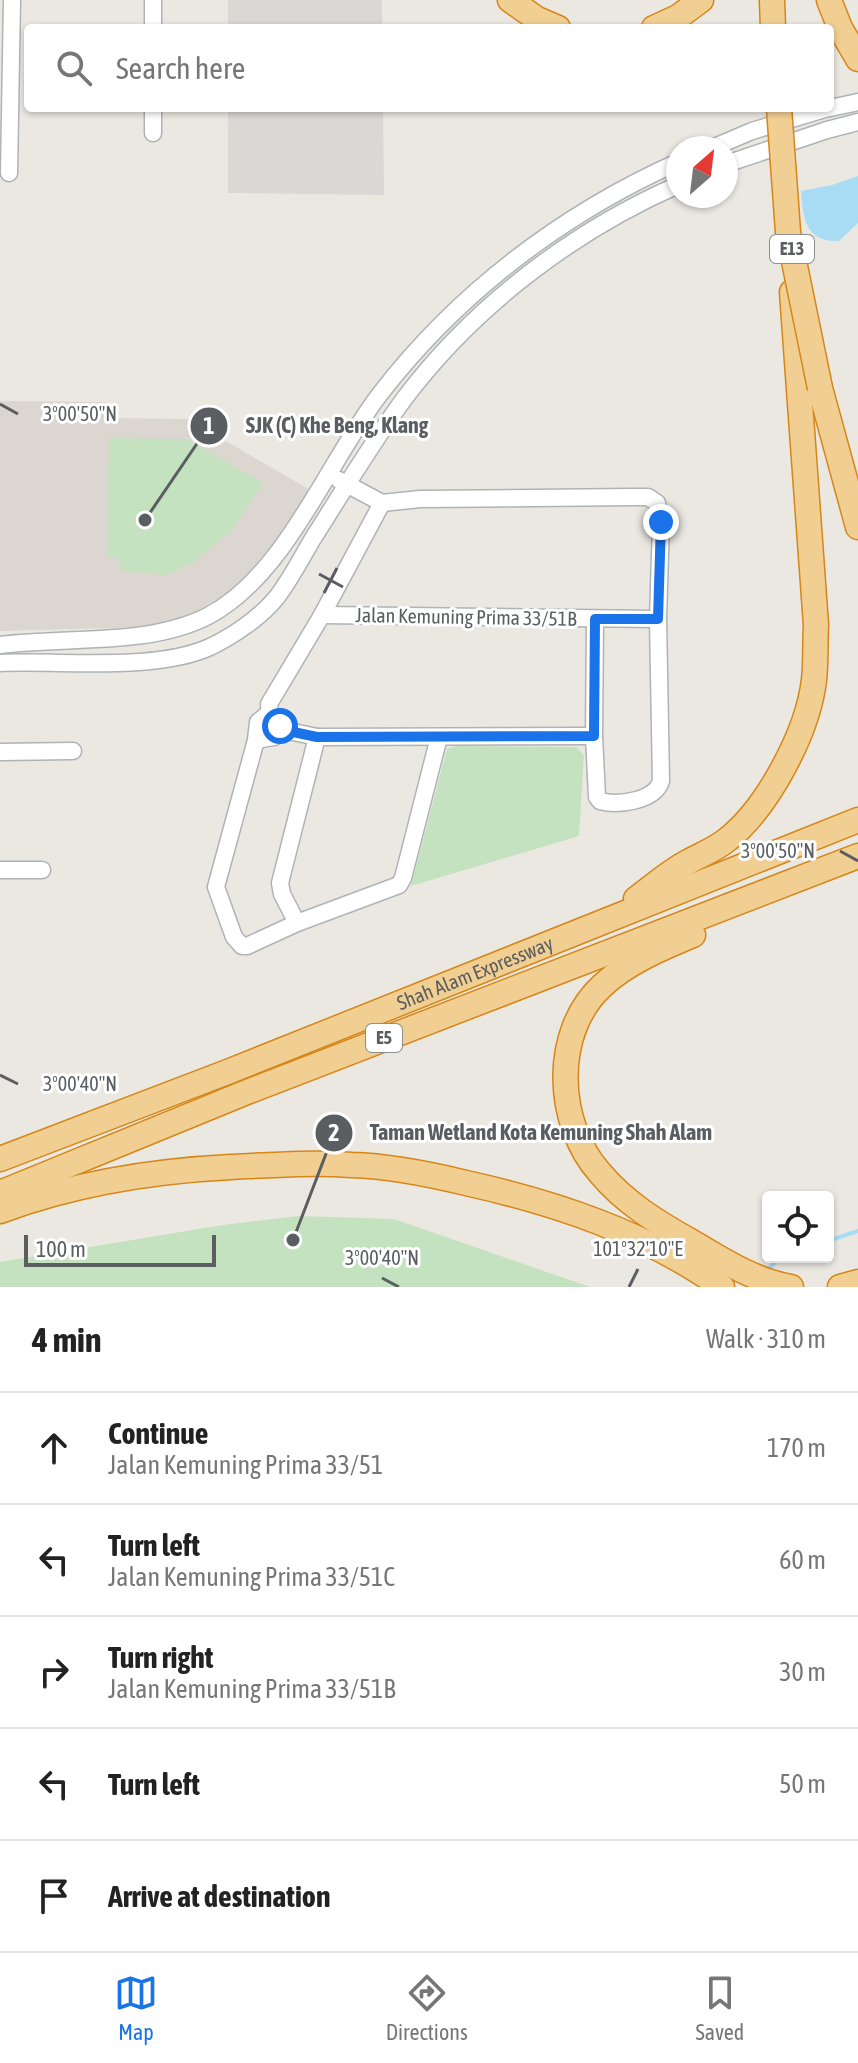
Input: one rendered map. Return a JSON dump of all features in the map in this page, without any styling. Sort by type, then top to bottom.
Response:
[{"type":"highway","points":[[510,0],[549,24]]},
{"type":"highway","points":[[663,24],[701,0]]},
{"type":"highway","points":[[772,0],[773,24]]},
{"type":"highway","points":[[829,0],[840,28],[858,59]]},
{"type":"highway","points":[[840,28],[858,47]]},
{"type":"highway","name":"E13","points":[[779,112],[788,232],[810,388],[858,527]]},
{"type":"highway","points":[[608,918],[685,864],[729,839],[765,795],[785,763],[802,726],[814,681],[816,625],[810,388]]},
{"type":"highway","name":"Shah Alam Expressway","points":[[0,1159],[230,1071],[858,820]]},
{"type":"highway","name":"Shah Alam Expressway","points":[[0,1193],[247,1092],[858,856]]},
{"type":"highway","points":[[770,889],[719,925],[667,946],[622,970],[600,987],[573,1032],[565,1066],[567,1101],[572,1126],[581,1147],[598,1172],[620,1194],[649,1216],[743,1270],[791,1287]]},
{"type":"highway","points":[[0,1211],[77,1186],[162,1172],[283,1163],[355,1165],[436,1176],[534,1198],[642,1241],[722,1287]]},
{"type":"highway","points":[[840,1287],[858,1282]]},
{"type":"street","points":[[9,173],[12,0]]},
{"type":"street","points":[[153,0],[153,24]]},
{"type":"street","points":[[834,107],[858,102]]},
{"type":"street","points":[[153,112],[153,133]]},
{"type":"street","points":[[738,137],[816,112]]},
{"type":"street","points":[[738,160],[858,122]]},
{"type":"street","points":[[666,168],[538,241],[478,289],[425,339],[380,394],[261,576],[236,600],[206,617],[157,634],[3,644],[3,663],[169,659],[209,647],[236,631],[277,597],[405,397],[444,352],[510,289],[569,245],[666,190]]},
{"type":"street","points":[[327,474],[382,503],[420,499],[648,497],[657,503],[660,509],[658,619],[662,766],[659,787],[644,798],[614,803],[600,801],[596,787],[595,619]]},
{"type":"street","points":[[382,503],[322,615],[269,704],[274,737],[256,740],[216,887],[234,937],[242,946],[251,946],[297,923],[395,888],[401,883],[439,737]]},
{"type":"street","name":"Jalan Kemuning Prima 33/51B","points":[[322,615],[658,619]]},
{"type":"street","points":[[274,723],[317,737],[594,736]]},
{"type":"street","points":[[297,923],[282,894],[280,883],[317,737]]},
{"type":"street","points":[[0,752],[73,751]]},
{"type":"street","points":[[0,870],[42,870]]},
{"type":"shaded area","points":[[228,0],[382,0],[382,24],[228,24]]},
{"type":"shaded area","points":[[228,112],[383,112],[384,195],[228,193]]},
{"type":"shaded area","points":[[0,401],[107,402],[113,418],[188,419],[310,490],[269,550],[237,589],[190,615],[149,627],[0,631]]},
{"type":"green space","points":[[109,438],[186,439],[263,483],[230,532],[192,563],[165,575],[120,570],[120,558],[107,557]]},
{"type":"green space","points":[[456,746],[576,747],[584,755],[579,836],[411,886],[447,749]]},
{"type":"green space","points":[[299,1216],[394,1219],[590,1287],[0,1287],[0,1262],[223,1225]]},
{"type":"water","points":[[858,176],[858,223],[839,241],[813,233],[805,219],[801,191]]},
{"type":"waterway","points":[[834,1239],[858,1231]]},
{"type":"waterway","points":[[765,1272],[775,1263]]},
{"type":"place","name":"SJK (C) Khe Beng, Klang","points":[[145,520]]},
{"type":"place","name":"Taman Wetland Kota Kemuning Shah Alam","points":[[293,1240]]},
{"type":"route","points":[[280,726],[279,729],[317,737],[594,736],[595,619],[658,619],[661,522]]}]
